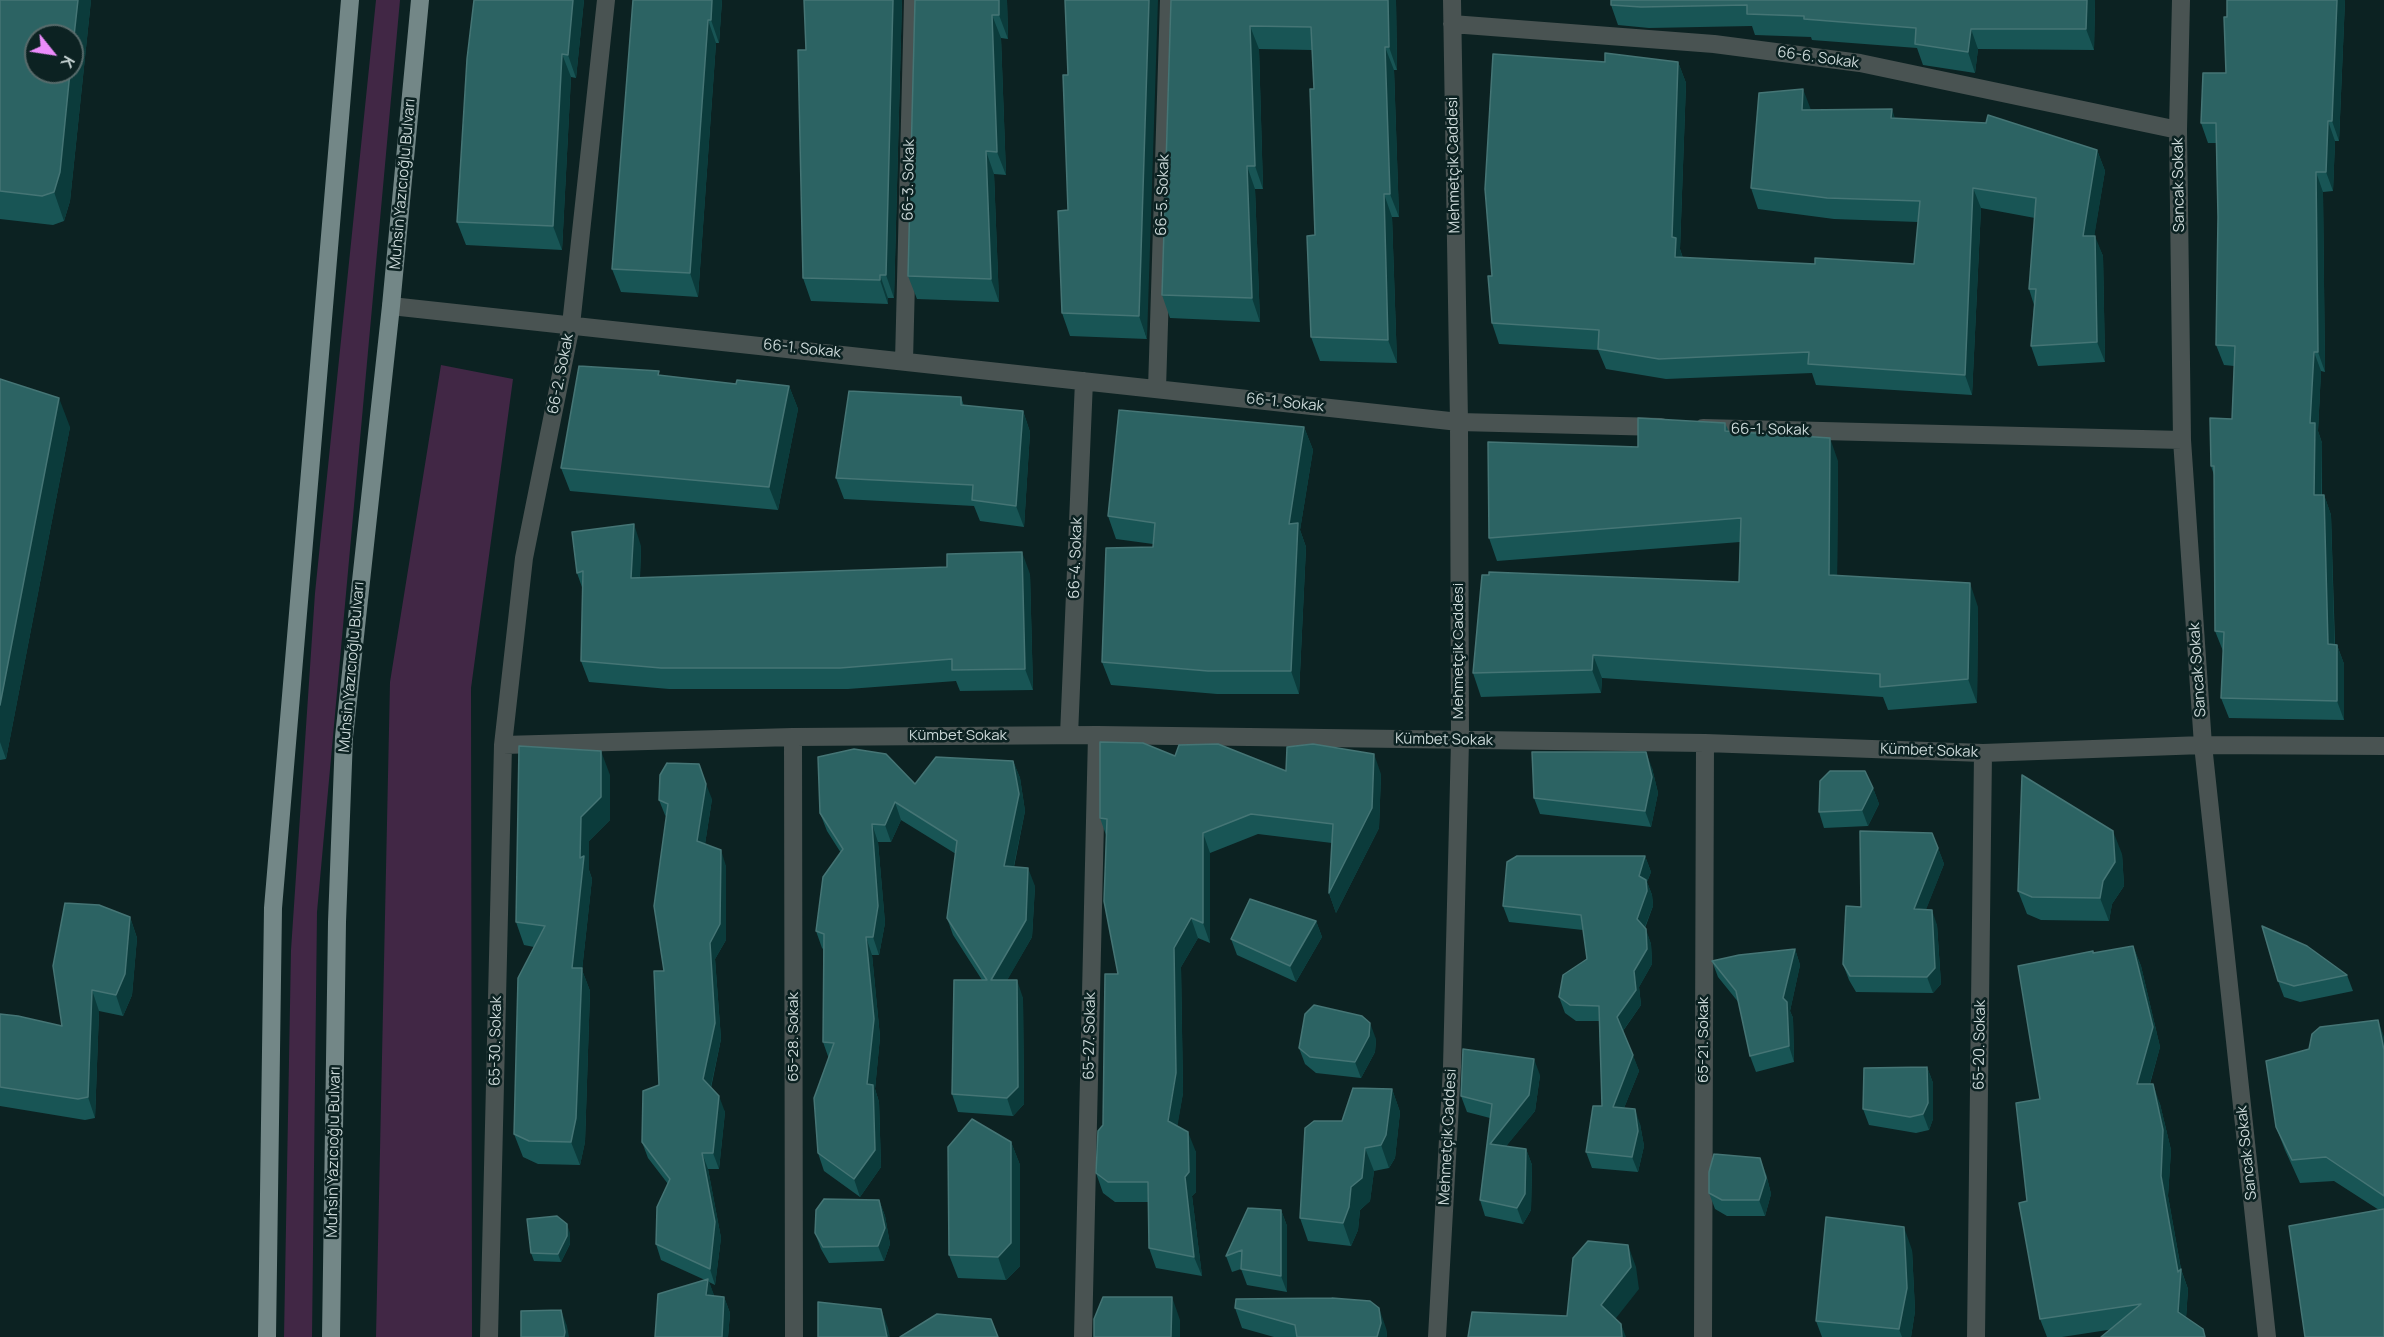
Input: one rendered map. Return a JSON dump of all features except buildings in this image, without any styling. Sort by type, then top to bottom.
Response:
[{"type":"main road","points":[[267,1337],[273,908],[350,0]]},
{"type":"main road","name":"Muhsin Yazıcıoğlu Bulvarı","points":[[332,1337],[337,922],[342,777],[360,577],[391,306],[420,0]]},
{"type":"street","name":"66-2. Sokak","points":[[503,745],[524,558],[571,325],[606,0]]},
{"type":"street","name":"66-3. Sokak","points":[[904,361],[913,0]]},
{"type":"street","name":"66-5. Sokak","points":[[1157,389],[1169,0]]},
{"type":"street","name":"Mehmetçik Caddesi","points":[[1437,1337],[1452,1067],[1460,741],[1459,422],[1452,0]]},
{"type":"street","name":"Sancak Sokak","points":[[2181,0],[2178,130],[2182,440],[2203,745],[2267,1337]]},
{"type":"street","name":"66-6. Sokak","points":[[1452,24],[1714,44],[1860,63],[2178,130]]},
{"type":"street","name":"66-1. Sokak","points":[[391,306],[1459,422],[2182,440]]},
{"type":"street","name":"66-4. Sokak","points":[[1069,735],[1084,381]]},
{"type":"street","name":"Kümbet Sokak","points":[[503,745],[793,737],[1097,735],[1705,743],[1983,753],[2203,745],[2384,746]]},
{"type":"street","name":"65-27. Sokak","points":[[1083,1337],[1097,735]]},
{"type":"street","name":"65-28. Sokak","points":[[793,737],[794,1337]]},
{"type":"street","name":"65-21. Sokak","points":[[1703,1337],[1705,743]]},
{"type":"street","name":"65-30. Sokak","points":[[489,1337],[503,745]]},
{"type":"street","name":"65-20. Sokak","points":[[1976,1337],[1983,753]]},
{"type":"shaded area","points":[[376,0],[400,0],[317,912],[312,1337],[284,1337],[291,950],[315,593]]},
{"type":"shaded area","points":[[441,365],[513,379],[471,688],[472,1337],[376,1337],[390,682]]}]
